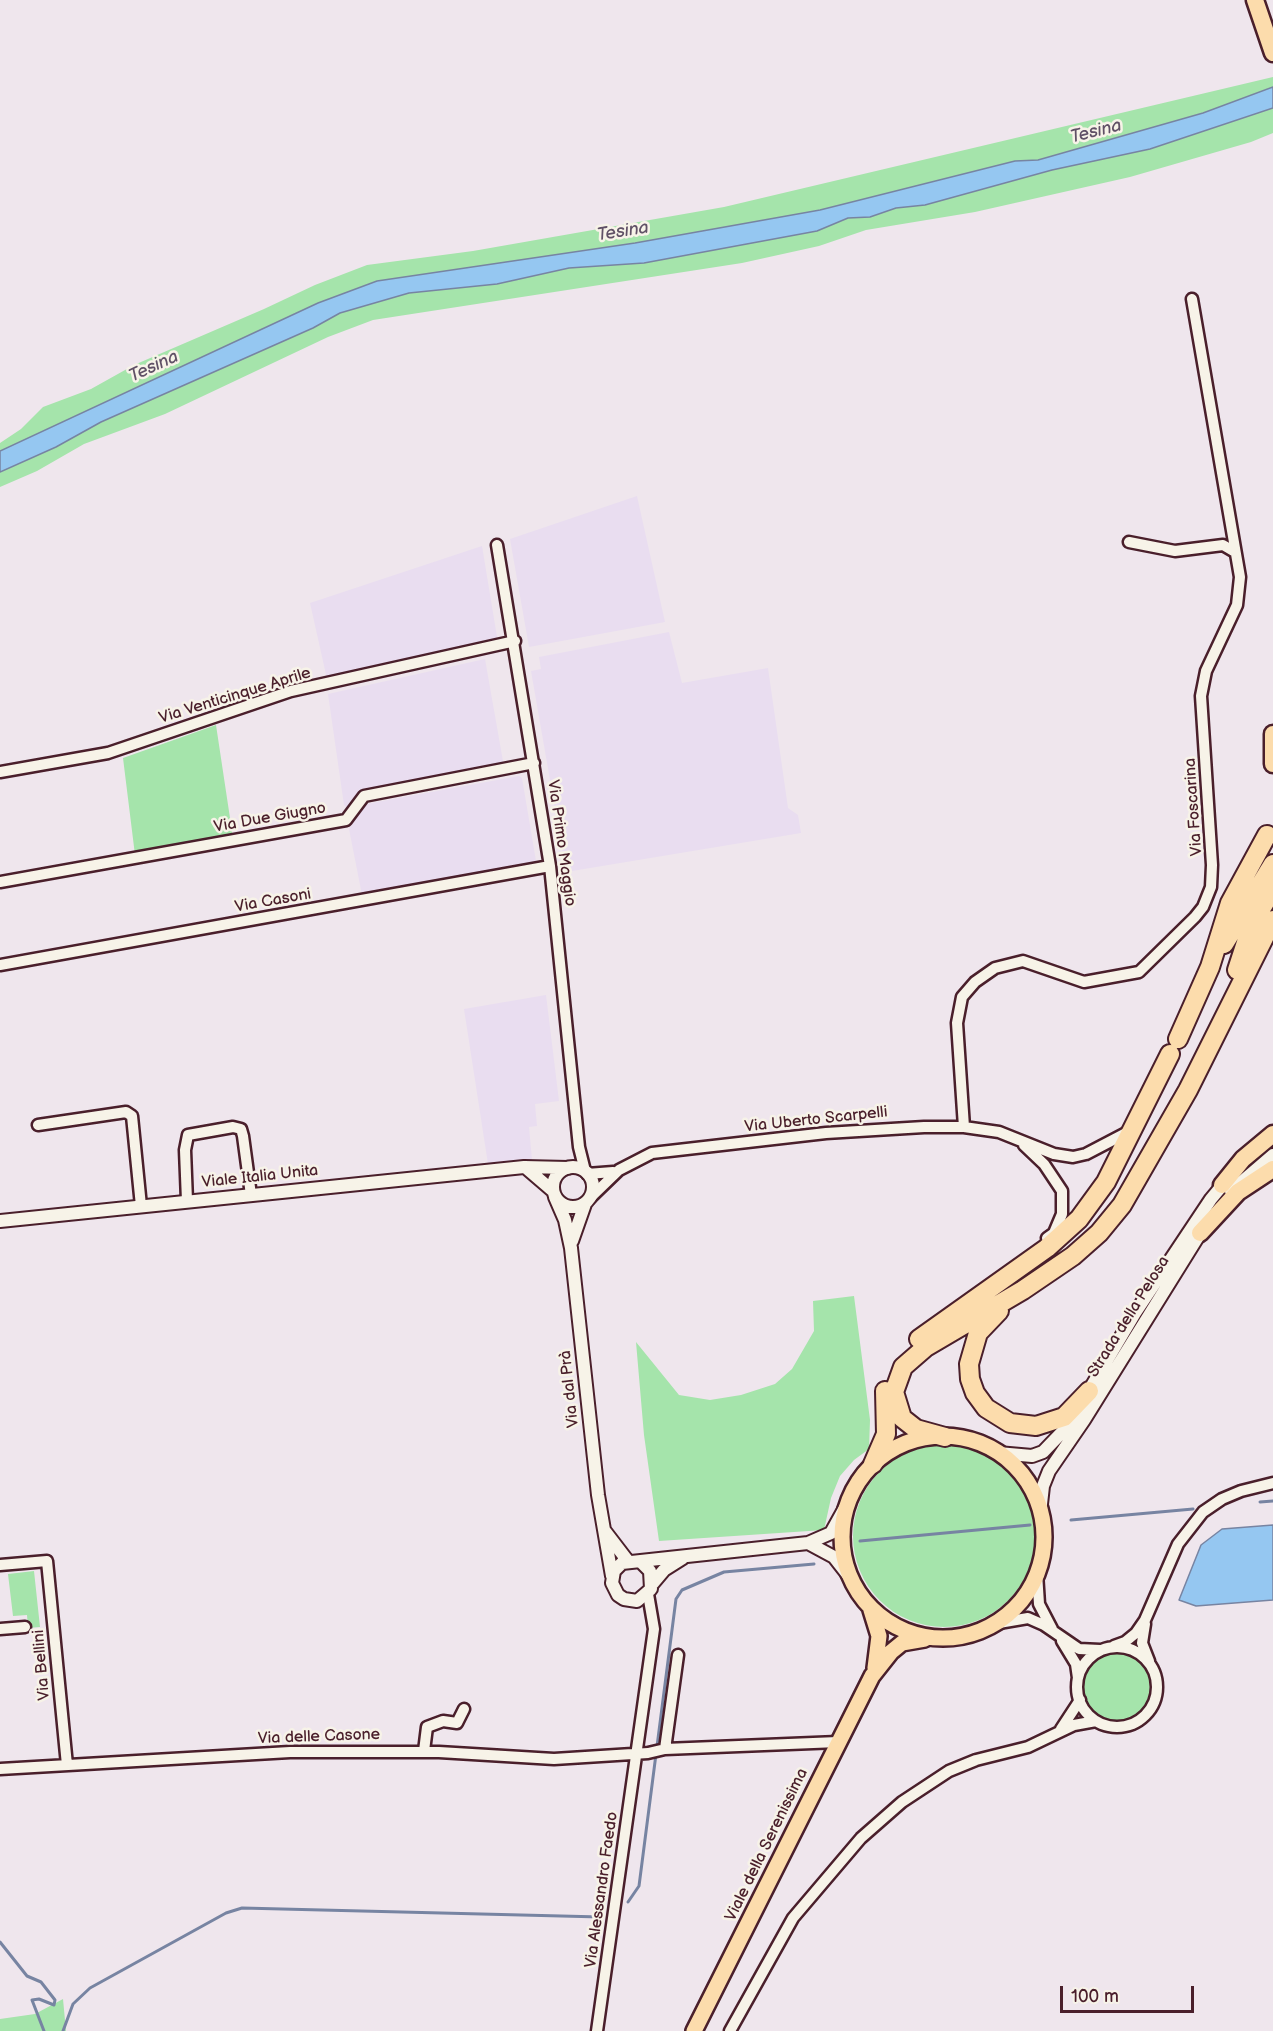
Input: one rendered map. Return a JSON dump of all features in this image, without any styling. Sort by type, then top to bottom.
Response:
[{"type":"highway","points":[[1255,0],[1273,53]]},
{"type":"highway","points":[[1273,734],[1273,764]]},
{"type":"highway","points":[[1210,967],[1230,903],[1267,835]]},
{"type":"highway","points":[[873,1464],[886,1434],[885,1388],[897,1360],[921,1337],[1047,1248],[1079,1219],[1099,1194],[1133,1130],[1210,967],[1273,864]]},
{"type":"highway","points":[[1218,1026],[1252,924],[1273,889]]},
{"type":"highway","points":[[945,1437],[916,1429],[902,1418],[894,1392],[899,1375],[909,1360],[926,1347],[1023,1290],[1073,1256],[1099,1233],[1122,1205],[1188,1090],[1273,920]]},
{"type":"highway","points":[[1222,1185],[1243,1159],[1273,1134]]},
{"type":"highway","points":[[1200,1233],[1238,1192],[1273,1169]]},
{"type":"highway","points":[[1023,1290],[989,1321],[973,1346],[969,1364],[970,1379],[975,1393],[986,1408],[996,1416],[1023,1426],[1036,1426],[1064,1417],[1089,1391]]},
{"type":"main road","points":[[945,1437],[970,1441],[998,1453],[1024,1478],[1040,1513],[1043,1550],[1037,1573],[1018,1604],[993,1624],[957,1637],[928,1638],[899,1629],[870,1606],[852,1580],[846,1565],[842,1536],[846,1506],[859,1481],[873,1464],[901,1446],[924,1438],[945,1437]]},
{"type":"main road","name":"Viale della Serenissima","points":[[870,1606],[878,1626],[879,1636],[872,1677]]},
{"type":"main road","name":"Viale della Serenissima","points":[[694,2031],[872,1677],[891,1652],[902,1643],[928,1638]]},
{"type":"street","name":"Via Foscarina","points":[[964,1127],[957,1023],[962,998],[975,982],[994,968],[1023,961],[1084,982],[1139,972],[1195,917],[1207,898],[1212,865],[1201,696],[1206,671],[1237,605],[1240,577],[1192,299]]},
{"type":"street","points":[[1129,542],[1175,551],[1223,545],[1235,552]]},
{"type":"street","name":"Via Primo Maggio","points":[[497,545],[515,641],[550,866],[579,1147],[578,1170]]},
{"type":"street","name":"Via Venticinque Aprile","points":[[0,772],[108,753],[291,691],[515,641]]},
{"type":"street","name":"Via Due Giugno","points":[[0,882],[346,820],[364,796],[534,764]]},
{"type":"street","name":"Via Casoni","points":[[0,965],[550,866]]},
{"type":"street","points":[[38,1125],[126,1112],[132,1116],[141,1206]]},
{"type":"street","points":[[188,1202],[185,1150],[188,1135],[233,1127],[241,1129],[243,1136],[251,1195]]},
{"type":"street","name":"Via Uberto Scarpelli","points":[[578,1170],[610,1173],[652,1153],[878,1128],[964,1127],[999,1132],[1054,1154],[1073,1157],[1086,1154],[1133,1130]]},
{"type":"street","name":"Via Uberto Scarpelli","points":[[980,1295],[1054,1233],[1062,1214],[1062,1191],[1054,1176],[1019,1141]]},
{"type":"street","name":"Strada della Pelosa","points":[[998,1453],[1032,1456],[1043,1452],[1068,1426],[1135,1313],[1222,1185],[1273,1146]]},
{"type":"street","name":"Strada della Pelosa","points":[[1040,1513],[1042,1486],[1049,1472],[1084,1420],[1200,1233],[1233,1188],[1273,1155]]},
{"type":"street","points":[[524,1167],[532,1171],[565,1206],[572,1208],[587,1201],[593,1188],[578,1170],[555,1179],[554,1194]]},
{"type":"street","name":"Viale Italia Unita","points":[[0,1221],[524,1167],[578,1170]]},
{"type":"street","name":"Via Uberto Scarpelli","points":[[587,1201],[619,1170]]},
{"type":"street","name":"Via dal Prà","points":[[554,1194],[565,1220],[571,1248],[603,1527],[612,1576]]},
{"type":"street","name":"Via dal Prà","points":[[571,1248],[575,1226],[587,1201]]},
{"type":"street","points":[[1037,1573],[1039,1604],[1047,1621],[1076,1664],[1080,1700],[1096,1721],[1107,1725],[1130,1725],[1149,1711],[1157,1689],[1152,1667],[1142,1643],[1145,1620],[1178,1544],[1203,1512],[1232,1495],[1273,1483]]},
{"type":"street","points":[[689,1555],[664,1570],[646,1592],[624,1599],[618,1595],[612,1583],[612,1576],[617,1566],[627,1560],[641,1562],[689,1555],[808,1543],[831,1533],[846,1506]]},
{"type":"street","name":"Via dal Prà","points":[[603,1527],[627,1560]]},
{"type":"street","points":[[808,1543],[834,1557],[852,1580]]},
{"type":"street","name":"Via Bellini","points":[[0,1565],[47,1561],[66,1765]]},
{"type":"street","points":[[641,1562],[650,1570],[646,1592],[654,1629],[643,1753]]},
{"type":"street","points":[[993,1624],[1028,1618],[1044,1625],[1085,1651],[1133,1650],[1152,1667]]},
{"type":"street","points":[[1078,1680],[1086,1662],[1105,1649],[1125,1642],[1145,1620]]},
{"type":"street","points":[[0,1629],[25,1627]]},
{"type":"street","points":[[663,1750],[678,1655]]},
{"type":"street","points":[[1059,1732],[1080,1700]]},
{"type":"street","points":[[424,1751],[427,1727],[443,1721],[457,1722],[464,1709]]},
{"type":"street","points":[[730,2031],[793,1918],[861,1838],[902,1802],[949,1772],[975,1760],[1028,1747],[1059,1732],[1096,1721]]},
{"type":"street","name":"Via delle Casone","points":[[0,1769],[290,1752],[424,1751],[554,1759],[663,1750],[838,1742]]},
{"type":"street","name":"Via Alessandro Faedo","points":[[597,2031],[643,1753]]},
{"type":"shaded area","points":[[637,496],[665,622],[529,647],[510,539]]},
{"type":"shaded area","points":[[482,546],[498,643],[327,679],[310,603]]},
{"type":"shaded area","points":[[669,632],[682,683],[768,668],[788,808],[798,815],[801,833],[566,872],[531,671],[541,669],[539,657]]},
{"type":"shaded area","points":[[485,659],[504,767],[389,788],[349,809],[344,805],[328,694]]},
{"type":"shaded area","points":[[519,776],[522,778],[537,867],[363,900],[349,829],[366,804]]},
{"type":"shaded area","points":[[546,995],[559,1101],[535,1104],[537,1126],[529,1127],[532,1160],[488,1164],[464,1009]]},
{"type":"green space","points":[[1273,77],[1273,133],[1251,142],[1130,177],[975,212],[866,230],[819,246],[742,263],[373,320],[328,337],[165,414],[84,444],[37,471],[0,487],[0,443],[21,429],[43,407],[91,389],[134,365],[315,285],[367,265],[473,251],[724,207]]},
{"type":"green space","points":[[216,725],[233,838],[135,855],[123,758]]},
{"type":"green space","points":[[854,1296],[870,1420],[869,1449],[854,1460],[840,1476],[831,1498],[824,1530],[659,1541],[644,1435],[636,1342],[679,1395],[710,1400],[741,1395],[775,1384],[792,1369],[814,1331],[813,1301]]},
{"type":"green space","points":[[944,1445],[962,1446],[979,1452],[995,1460],[1009,1471],[1020,1485],[1028,1501],[1034,1518],[1034,1554],[1028,1571],[1020,1587],[1009,1601],[995,1612],[979,1620],[962,1626],[944,1627],[926,1626],[909,1620],[893,1612],[879,1601],[868,1587],[860,1571],[854,1554],[853,1536],[854,1518],[860,1501],[868,1485],[879,1471],[893,1460],[909,1452],[926,1446]]},
{"type":"green space","points":[[34,1571],[40,1627],[28,1628],[27,1615],[13,1616],[8,1574]]},
{"type":"green space","points":[[1109,1653],[1123,1653],[1135,1658],[1145,1668],[1150,1687],[1145,1706],[1135,1716],[1123,1721],[1109,1721],[1097,1716],[1087,1706],[1082,1694],[1082,1680],[1087,1668],[1097,1658]]},
{"type":"green space","points":[[63,1999],[66,2031],[0,2031],[0,2019],[35,2014]]},
{"type":"water","name":"Tesina","points":[[1273,87],[1273,108],[1150,149],[1052,170],[925,205],[896,208],[870,217],[848,218],[817,231],[644,263],[569,268],[497,284],[409,293],[340,313],[313,328],[101,422],[56,447],[0,472],[0,451],[318,303],[377,281],[635,243],[820,210],[1015,161],[1038,160],[1203,113]]},
{"type":"water","points":[[1273,1525],[1273,1600],[1196,1606],[1179,1600],[1201,1545],[1222,1529]]},
{"type":"waterway","points":[[1260,1502],[1273,1501]]},
{"type":"waterway","points":[[1071,1520],[1193,1509]]},
{"type":"waterway","points":[[860,1541],[1030,1525]]},
{"type":"waterway","points":[[628,1902],[639,1886],[676,1599],[682,1590],[724,1572],[814,1564]]},
{"type":"waterway","points":[[63,2031],[73,2004],[90,1988],[226,1913],[242,1908],[601,1917]]},
{"type":"waterway","points":[[0,1942],[27,1976],[41,1982],[55,2000],[54,2005],[39,1999],[32,2000],[44,2031]]}]
